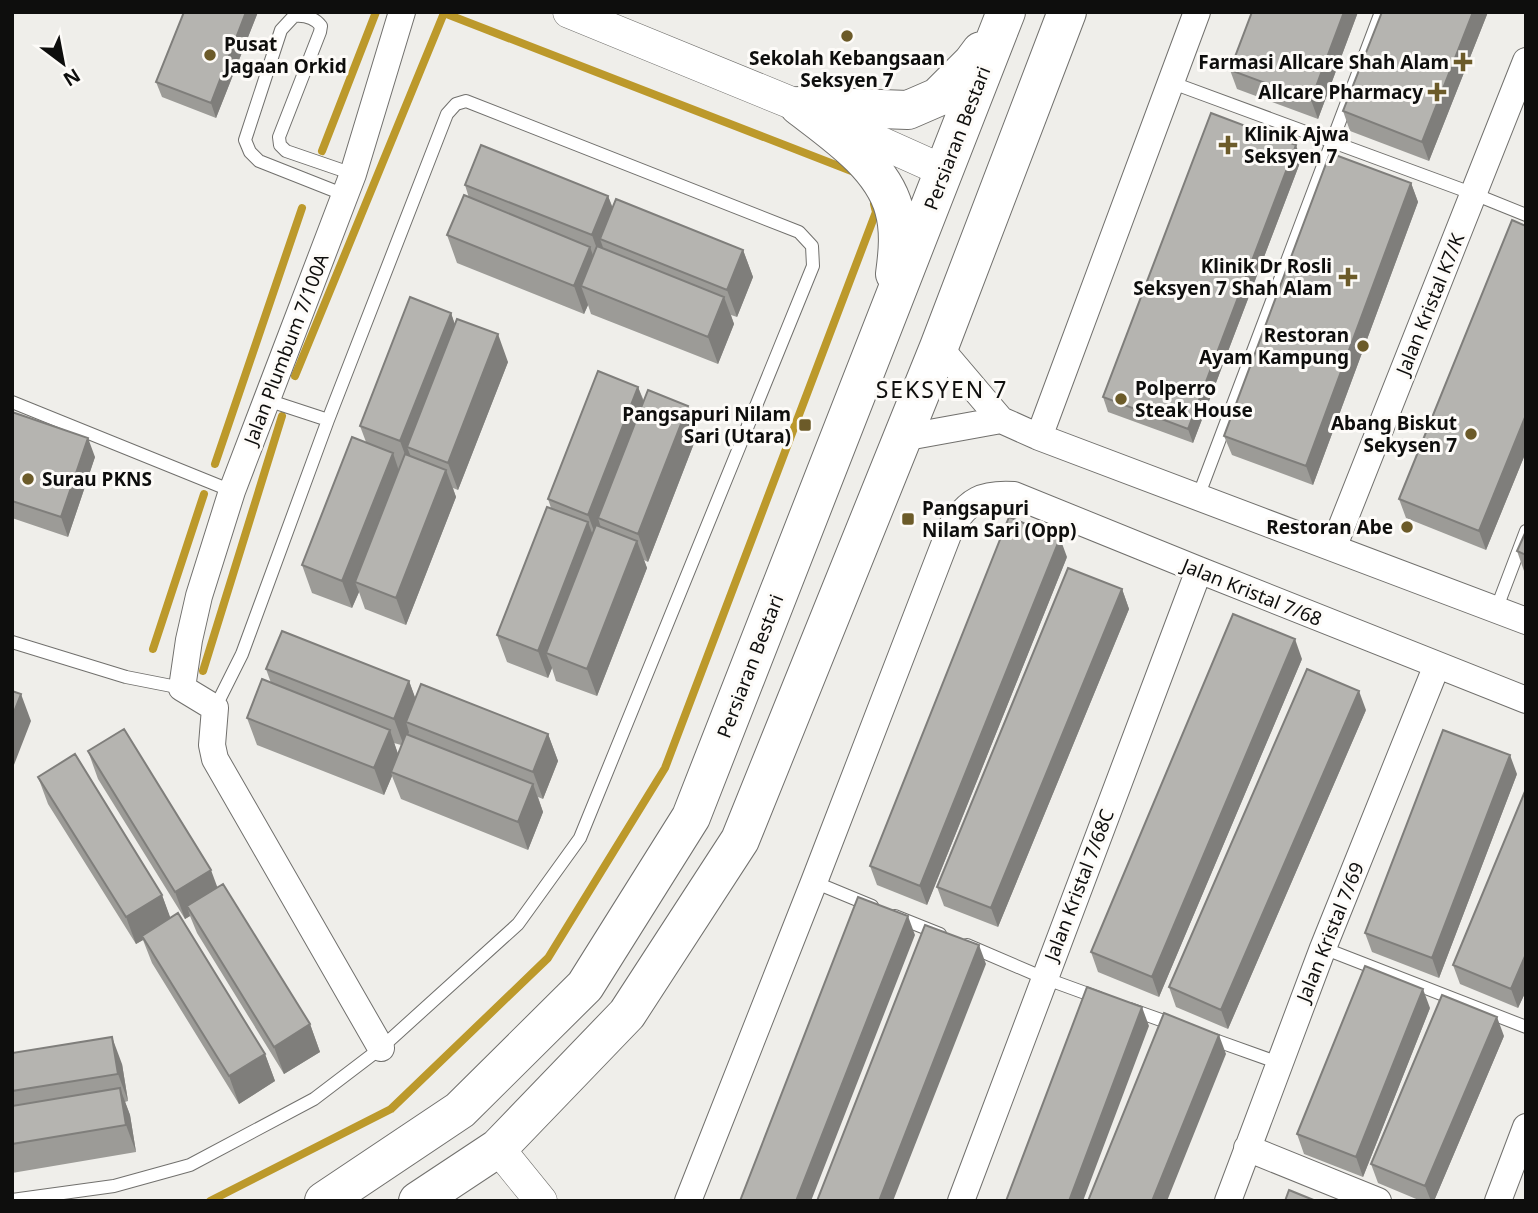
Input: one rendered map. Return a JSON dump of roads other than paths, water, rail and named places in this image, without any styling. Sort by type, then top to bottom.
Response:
[{"type":"main road","points":[[944,171],[990,141],[1049,12]]},
{"type":"main road","points":[[418,1201],[498,1148],[627,1014],[740,839],[939,347],[1067,12]]},
{"type":"main road","points":[[799,106],[908,110],[938,97],[972,63],[1004,16]]},
{"type":"main road","name":"Persiaran Bestari","points":[[324,1201],[460,1110],[585,986],[691,817],[1004,16]]},
{"type":"main road","points":[[799,106],[840,138],[878,175],[894,208],[898,244],[891,306]]},
{"type":"street","name":"Jalan Plumbum 7/100A","points":[[182,688],[188,640],[199,596],[232,491],[349,184],[402,12]]},
{"type":"street","points":[[569,12],[799,106],[944,171]]},
{"type":"street","points":[[1040,437],[1197,12]]},
{"type":"street","name":"Jalan Kristal K7/K","points":[[1333,548],[1526,61]]},
{"type":"street","points":[[939,347],[1001,420],[1526,621]]},
{"type":"street","points":[[902,438],[1001,420]]},
{"type":"street","name":"Jalan Kristal 7/68","points":[[814,882],[951,527],[962,511],[977,499],[996,494],[1014,495],[1526,701]]},
{"type":"street","name":"Jalan Kristal 7/68C","points":[[961,1201],[1199,570]]},
{"type":"street","name":"Jalan Kristal 7/69","points":[[1228,1201],[1323,948],[1437,665]]},
{"type":"street","points":[[182,688],[215,708],[212,745],[215,759],[382,1048]]},
{"type":"street","points":[[688,1201],[814,882]]},
{"type":"street","points":[[1498,1201],[1526,1127]]},
{"type":"street","points":[[498,1148],[541,1201]]},
{"type":"street","points":[[1247,1148],[1378,1201]]},
{"type":"lane","points":[[1198,497],[1381,12]]},
{"type":"lane","points":[[303,15],[317,21],[321,26],[279,137],[280,145],[286,151],[349,184],[260,161],[250,152],[245,140],[281,30],[294,16],[303,15]]},
{"type":"lane","points":[[1170,82],[1526,215]]},
{"type":"lane","points":[[12,1200],[114,1186],[190,1166],[314,1099],[382,1048],[518,924],[580,838],[813,266],[812,247],[799,232],[466,101],[456,104],[447,114],[328,420],[242,653],[215,708]]},
{"type":"lane","points":[[267,400],[328,420]]},
{"type":"lane","points":[[12,402],[232,491]]},
{"type":"lane","points":[[1496,610],[1526,531]]},
{"type":"lane","points":[[12,642],[126,677],[182,688]]},
{"type":"lane","points":[[814,882],[1044,978],[1109,1001]]},
{"type":"lane","points":[[1323,948],[1526,1027]]},
{"type":"lane","points":[[1122,1006],[1188,1030]]},
{"type":"lane","points":[[1200,1035],[1279,1063]]},
{"type":"waterway","points":[[322,151],[376,12]]},
{"type":"waterway","points":[[295,376],[444,13],[854,172]]},
{"type":"waterway","points":[[210,1201],[391,1109],[548,958],[665,768],[876,212],[874,204]]},
{"type":"waterway","points":[[215,464],[302,208]]},
{"type":"waterway","points":[[203,671],[282,416]]},
{"type":"waterway","points":[[153,649],[204,494]]},
{"type":"place","name":"Sekolah Kebangsaan Seksyen 7","points":[[847,36]]},
{"type":"place","name":"Pusat Jagaan Orkid","points":[[210,55]]},
{"type":"place","name":"Farmasi Allcare Shah Alam","points":[[1463,62]]},
{"type":"place","name":"Allcare Pharmacy","points":[[1437,92]]},
{"type":"place","name":"Klinik Ajwa Seksyen 7","points":[[1228,145]]},
{"type":"place","name":"Klinik Dr Rosli Seksyen 7 Shah Alam","points":[[1348,277]]},
{"type":"place","name":"Restoran Ayam Kampung","points":[[1363,346]]},
{"type":"place","name":"Polperro Steak House","points":[[1121,399]]},
{"type":"place","name":"Pangsapuri Nilam Sari (Utara)","points":[[805,425]]},
{"type":"place","name":"Abang Biskut Sekysen 7","points":[[1471,434]]},
{"type":"place","name":"Surau PKNS","points":[[28,479]]},
{"type":"place","name":"Pangsapuri Nilam Sari (Opp)","points":[[908,519]]},
{"type":"place","name":"Restoran Abe","points":[[1407,527]]},
{"type":"district","name":"SEKSYEN 7","points":[[942,389]]}]
